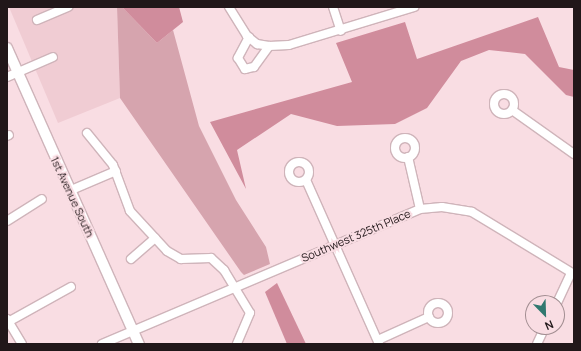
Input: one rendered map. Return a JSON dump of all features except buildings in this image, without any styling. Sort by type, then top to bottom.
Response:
[{"type":"main road","name":"1st Avenue South","points":[[7,48],[69,191],[134,330],[139,344]]},
{"type":"street","points":[[37,20],[68,7]]},
{"type":"street","points":[[229,7],[248,37],[269,46],[289,46],[414,7]]},
{"type":"street","points":[[333,7],[341,31]]},
{"type":"street","points":[[248,37],[238,58],[245,69],[254,67],[269,46]]},
{"type":"street","points":[[7,77],[53,57]]},
{"type":"street","points":[[512,110],[574,154]]},
{"type":"street","points":[[87,133],[116,171],[127,206],[155,238],[179,258],[215,260],[235,287],[250,313],[237,344]]},
{"type":"street","points":[[408,157],[420,209]]},
{"type":"street","points":[[69,191],[116,171]]},
{"type":"street","points":[[306,180],[336,243],[379,342],[429,317]]},
{"type":"street","points":[[7,221],[42,199]]},
{"type":"street","name":"Southwest 325th Place","points":[[102,344],[336,243],[420,209],[442,207],[472,212],[572,274]]},
{"type":"street","points":[[131,259],[155,238]]},
{"type":"street","points":[[561,295],[572,274]]},
{"type":"street","points":[[22,344],[7,321],[71,287]]},
{"type":"shaded area","points":[[9,7],[117,7],[120,98],[58,123]]},
{"type":"shaded area","points":[[117,7],[122,7],[157,43],[173,30],[199,126],[236,200],[266,247],[270,264],[244,275],[241,272],[120,98]]},
{"type":"shaded area","points":[[122,7],[179,7],[183,22],[157,43]]},
{"type":"shaded area","points":[[538,17],[559,67],[574,70],[574,97],[566,95],[525,54],[489,50],[461,61],[427,108],[395,124],[337,126],[291,114],[237,150],[246,189],[210,122],[352,82],[336,43],[405,22],[417,59]]},
{"type":"shaded area","points":[[277,283],[306,344],[287,344],[265,292]]}]
